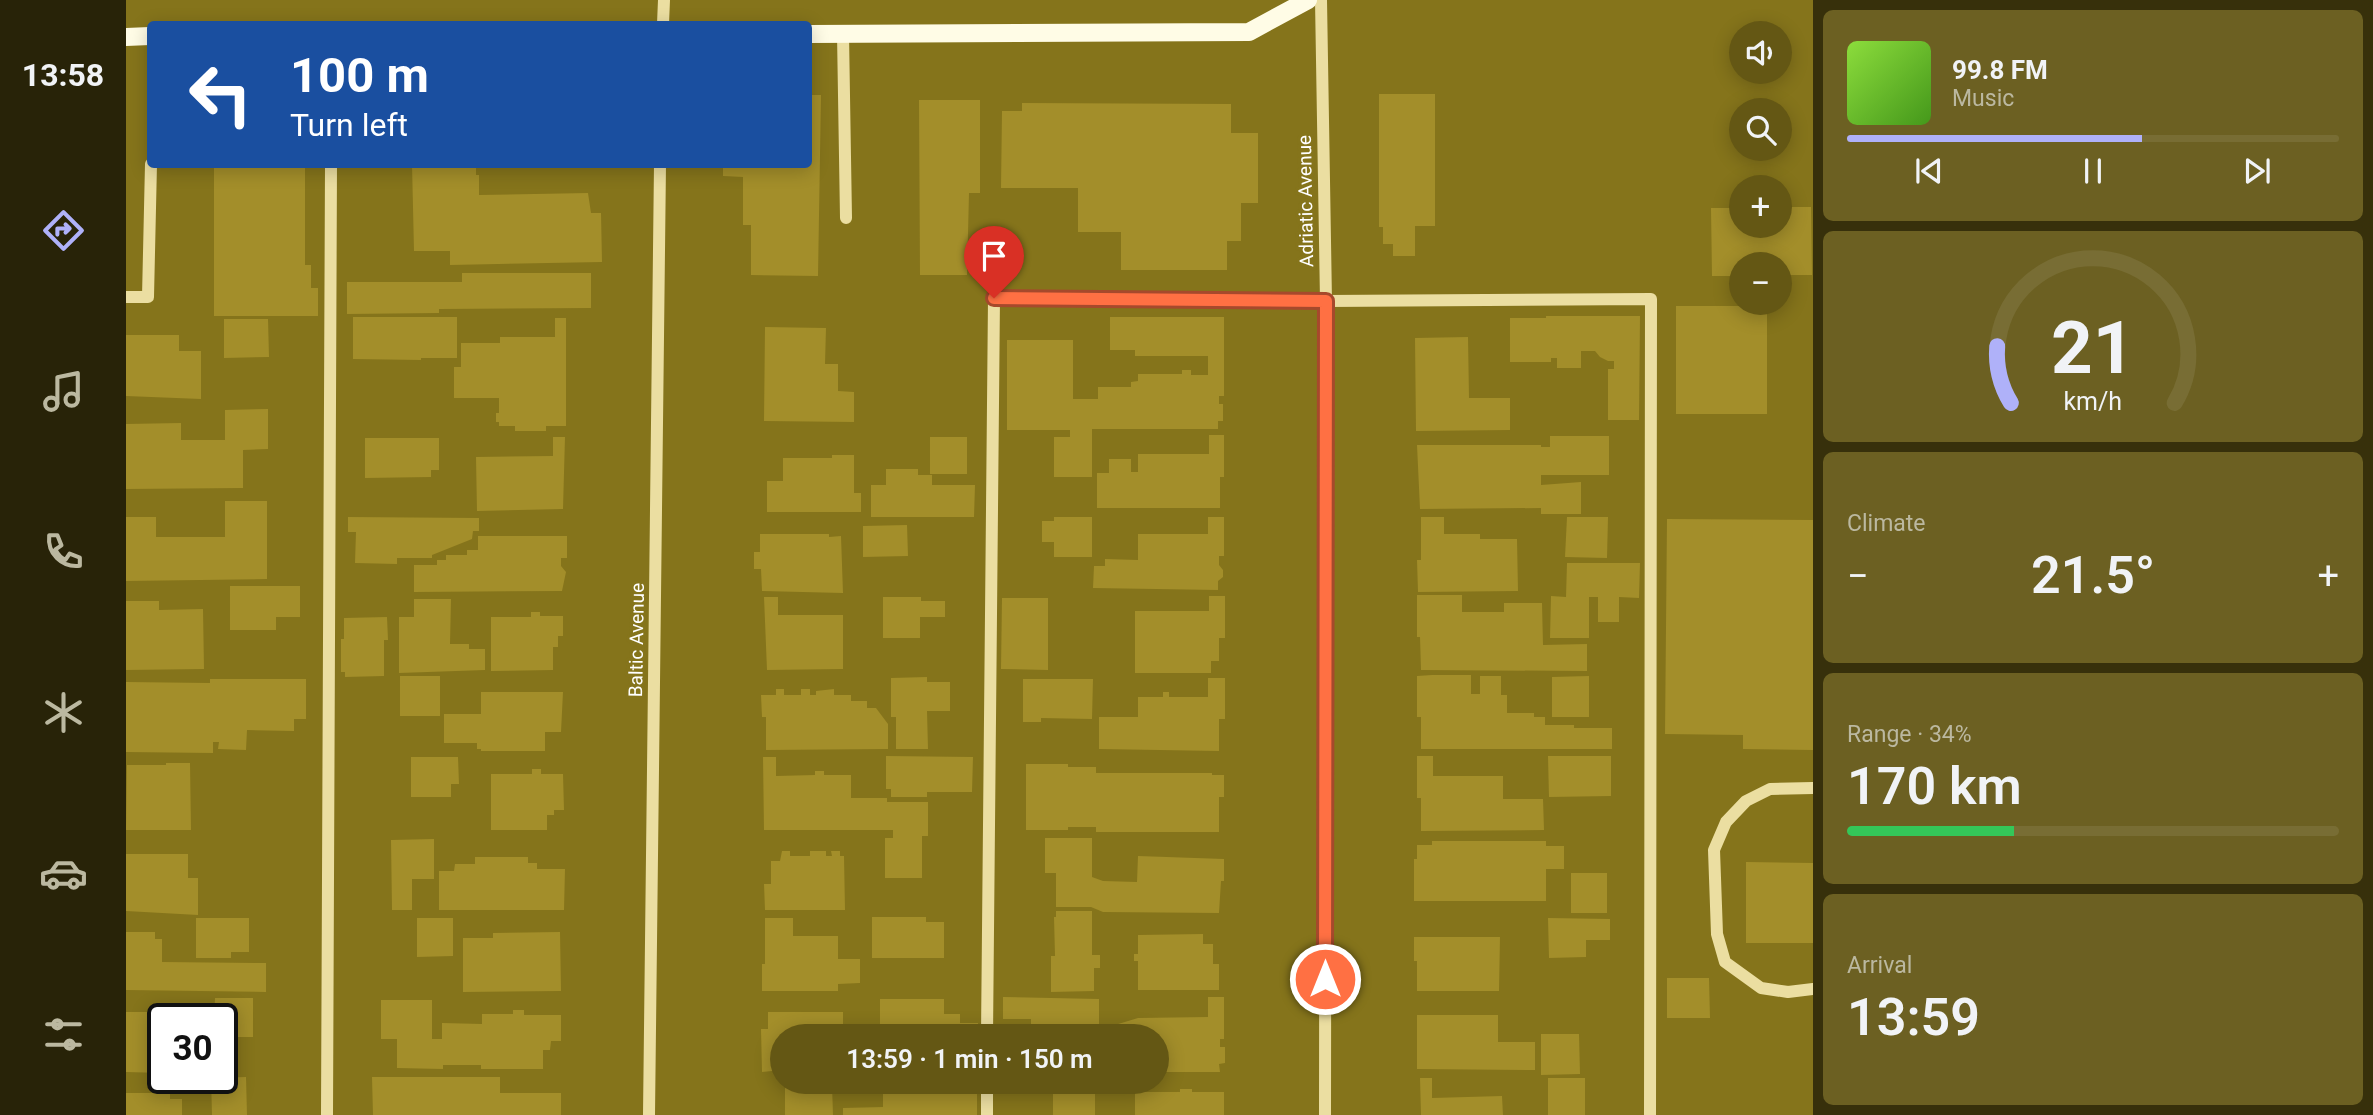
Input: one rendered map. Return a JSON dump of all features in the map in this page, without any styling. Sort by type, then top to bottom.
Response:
[{"type":"main road","points":[[812,34],[1249,32],[1308,0]]},
{"type":"main road","points":[[126,37],[147,36]]},
{"type":"street","points":[[663,21],[664,0]]},
{"type":"street","name":"Adriatic Avenue","points":[[1321,0],[1326,301],[1325,1115]]},
{"type":"street","points":[[843,34],[846,218]]},
{"type":"street","points":[[126,297],[148,297],[151,168]]},
{"type":"street","points":[[327,1115],[331,168]]},
{"type":"street","name":"Baltic Avenue","points":[[649,1115],[660,168]]},
{"type":"street","points":[[987,1024],[994,298],[1326,301],[1651,299],[1650,1115]]},
{"type":"street","points":[[1813,788],[1770,789],[1746,801],[1726,822],[1714,850],[1717,934],[1725,962],[1761,988],[1788,992],[1813,989]]},
{"type":"street","points":[[986,1115],[987,1094]]},
{"type":"building","points":[[1379,94],[1435,94],[1435,226],[1415,226],[1415,256],[1393,256],[1393,244],[1383,244],[1383,227],[1379,227]]},
{"type":"building","points":[[812,95],[821,95],[818,276],[751,275],[751,225],[743,225],[743,177],[723,176],[723,168],[812,168]]},
{"type":"building","points":[[919,100],[980,100],[980,193],[969,193],[967,275],[920,275]]},
{"type":"building","points":[[1022,103],[1231,104],[1231,133],[1258,133],[1258,203],[1241,203],[1241,241],[1227,241],[1227,270],[1121,270],[1121,232],[1078,232],[1078,188],[1001,188],[1002,111],[1022,111]]},
{"type":"building","points":[[214,168],[305,168],[305,265],[311,265],[311,288],[318,288],[318,316],[214,316]]},
{"type":"building","points":[[412,168],[476,168],[476,175],[479,175],[479,195],[588,193],[591,213],[601,213],[602,262],[450,265],[450,251],[414,251]]},
{"type":"building","points":[[1792,207],[1811,207],[1812,275],[1792,275],[1792,252],[1729,252],[1729,276],[1712,276],[1711,208],[1729,208],[1729,238],[1792,238]]},
{"type":"building","points":[[462,273],[591,273],[591,308],[439,309],[439,313],[347,314],[347,282],[462,282]]},
{"type":"building","points":[[1676,306],[1729,306],[1729,315],[1767,315],[1767,414],[1676,414]]},
{"type":"building","points":[[1640,316],[1639,420],[1608,420],[1608,369],[1614,369],[1614,361],[1600,357],[1595,351],[1581,351],[1581,368],[1557,368],[1557,358],[1551,358],[1551,362],[1510,362],[1510,318]]},
{"type":"building","points":[[353,317],[457,317],[457,358],[353,359]]},
{"type":"building","points":[[1110,317],[1224,317],[1224,396],[1219,396],[1219,404],[1223,404],[1223,421],[1218,421],[1218,429],[1092,429],[1092,477],[1054,477],[1054,437],[1070,437],[1070,430],[1007,430],[1007,340],[1073,340],[1073,399],[1098,399],[1098,387],[1131,387],[1131,382],[1138,381],[1138,374],[1182,374],[1182,370],[1191,370],[1191,375],[1208,375],[1208,356],[1135,356],[1135,350],[1110,350]]},
{"type":"building","points":[[555,318],[566,318],[566,426],[546,426],[546,431],[515,431],[515,426],[499,426],[499,422],[496,422],[499,398],[454,398],[454,367],[461,367],[461,343],[500,343],[500,337],[555,337]]},
{"type":"building","points":[[224,319],[268,319],[269,357],[224,358]]},
{"type":"building","points":[[765,327],[826,328],[825,364],[838,364],[838,391],[854,392],[854,422],[764,421]]},
{"type":"building","points":[[126,335],[179,335],[179,351],[201,351],[201,399],[126,396]]},
{"type":"building","points":[[1468,337],[1469,398],[1510,398],[1510,430],[1416,431],[1415,338]]},
{"type":"building","points":[[268,409],[268,449],[243,450],[243,488],[126,489],[126,424],[181,423],[181,440],[225,440],[225,410]]},
{"type":"building","points":[[1209,435],[1224,435],[1224,477],[1220,477],[1220,508],[1097,508],[1097,473],[1109,473],[1109,459],[1131,459],[1131,472],[1138,472],[1138,454],[1209,454]]},
{"type":"building","points":[[1550,436],[1609,436],[1609,475],[1541,475],[1541,485],[1581,482],[1581,514],[1541,514],[1541,508],[1420,509],[1417,445],[1550,447]]},
{"type":"building","points":[[553,437],[565,437],[563,509],[477,511],[476,457],[553,456]]},
{"type":"building","points":[[930,437],[967,437],[967,474],[930,474]]},
{"type":"building","points":[[365,438],[439,438],[439,470],[431,470],[431,477],[365,478]]},
{"type":"building","points":[[832,455],[854,455],[854,493],[861,493],[861,512],[767,512],[767,481],[783,481],[783,458],[832,458]]},
{"type":"building","points":[[886,469],[918,469],[918,475],[932,475],[932,485],[975,485],[974,517],[871,517],[871,485],[886,485]]},
{"type":"building","points":[[225,501],[267,501],[267,579],[126,581],[126,517],[156,517],[156,537],[225,537]]},
{"type":"building","points":[[348,517],[479,518],[479,531],[473,531],[472,539],[432,555],[432,558],[397,558],[397,564],[355,563],[356,532],[348,532]]},
{"type":"building","points":[[1054,517],[1092,517],[1092,557],[1054,557],[1054,542],[1042,542],[1042,521],[1054,521]]},
{"type":"building","points":[[1208,517],[1224,517],[1224,556],[1219,556],[1223,577],[1218,581],[1218,590],[1093,588],[1094,566],[1105,566],[1105,559],[1138,560],[1138,534],[1208,534]]},
{"type":"building","points":[[1421,517],[1444,517],[1444,534],[1480,534],[1480,539],[1517,539],[1518,591],[1418,592],[1417,560],[1421,560]]},
{"type":"building","points":[[1567,517],[1608,517],[1607,558],[1565,557]]},
{"type":"building","points":[[1667,519],[1813,520],[1813,750],[1743,749],[1743,735],[1665,734]]},
{"type":"building","points":[[907,525],[908,556],[863,557],[863,526]]},
{"type":"building","points":[[760,534],[841,536],[843,593],[762,591],[761,569],[754,569],[754,552],[760,552]]},
{"type":"building","points":[[478,536],[567,536],[567,558],[561,558],[561,566],[566,572],[562,591],[414,592],[414,565],[437,565],[437,560],[446,560],[446,555],[467,555],[467,550],[478,550]]},
{"type":"building","points":[[1567,563],[1640,563],[1639,598],[1619,597],[1619,622],[1598,622],[1598,597],[1589,597],[1589,638],[1550,638],[1551,596],[1566,597]]},
{"type":"building","points":[[230,586],[300,586],[300,617],[276,617],[276,630],[230,630]]},
{"type":"building","points":[[1417,595],[1462,595],[1462,612],[1504,612],[1504,603],[1542,603],[1543,645],[1587,644],[1587,671],[1421,670],[1420,637],[1417,637]]},
{"type":"building","points":[[1209,596],[1225,596],[1225,638],[1219,638],[1219,661],[1211,661],[1211,673],[1135,673],[1135,611],[1209,611]]},
{"type":"building","points":[[764,597],[778,597],[778,615],[843,615],[843,669],[767,670]]},
{"type":"building","points":[[883,597],[921,597],[921,601],[945,601],[945,617],[920,617],[920,638],[883,638]]},
{"type":"building","points":[[1002,598],[1048,598],[1048,670],[1001,669]]},
{"type":"building","points":[[414,599],[451,599],[450,644],[469,644],[469,649],[485,649],[485,670],[399,673],[399,617],[414,617]]},
{"type":"building","points":[[126,601],[159,601],[159,610],[203,609],[204,669],[126,670]]},
{"type":"building","points":[[531,612],[540,612],[540,616],[563,616],[563,636],[558,636],[558,647],[553,647],[553,670],[491,671],[491,617],[531,617]]},
{"type":"building","points":[[387,617],[388,640],[384,640],[384,676],[345,677],[345,672],[341,672],[344,618]]},
{"type":"building","points":[[1471,675],[1471,694],[1480,694],[1480,676],[1501,676],[1501,695],[1507,695],[1507,713],[1534,713],[1534,717],[1545,717],[1545,725],[1612,728],[1612,749],[1421,749],[1421,717],[1417,717],[1417,676]]},
{"type":"building","points":[[400,676],[440,676],[440,716],[400,716]]},
{"type":"building","points":[[1589,676],[1589,717],[1552,717],[1552,677]]},
{"type":"building","points":[[927,677],[927,682],[950,682],[950,711],[927,711],[928,749],[896,749],[896,717],[891,717],[891,678]]},
{"type":"building","points":[[1208,678],[1225,678],[1225,719],[1219,719],[1219,751],[1099,749],[1099,717],[1138,717],[1138,697],[1163,697],[1163,692],[1169,692],[1169,697],[1208,697]]},
{"type":"building","points":[[210,679],[306,679],[306,719],[294,719],[294,731],[247,730],[246,750],[218,749],[219,742],[213,742],[213,753],[126,752],[126,682],[210,683]]},
{"type":"building","points":[[1023,679],[1093,679],[1092,719],[1041,718],[1041,722],[1023,722]]},
{"type":"building","points":[[776,689],[784,689],[784,695],[801,695],[801,689],[810,689],[810,695],[816,695],[816,691],[834,689],[834,695],[851,695],[851,701],[867,701],[867,708],[876,708],[888,724],[888,749],[766,750],[766,717],[762,717],[761,695],[776,695]]},
{"type":"building","points":[[481,692],[563,692],[561,732],[545,732],[545,751],[481,751],[477,749],[477,743],[444,743],[444,714],[481,714]]},
{"type":"building","points":[[886,756],[973,757],[972,792],[927,792],[927,797],[891,797],[891,789],[886,789]]},
{"type":"building","points":[[1417,756],[1433,756],[1433,776],[1503,776],[1503,799],[1543,799],[1544,830],[1421,831],[1421,798],[1417,798]]},
{"type":"building","points":[[1548,756],[1611,756],[1611,796],[1549,797]]},
{"type":"building","points":[[411,757],[458,757],[459,784],[451,784],[451,797],[411,797]]},
{"type":"building","points":[[763,757],[776,757],[776,776],[815,775],[815,771],[824,771],[824,775],[851,775],[851,798],[887,798],[887,802],[928,802],[928,836],[922,836],[922,878],[885,878],[885,838],[893,838],[893,830],[764,830]]},
{"type":"building","points":[[190,763],[191,830],[126,830],[127,765]]},
{"type":"building","points":[[1026,764],[1096,767],[1096,773],[1224,775],[1224,797],[1219,797],[1219,832],[1096,832],[1096,827],[1026,830]]},
{"type":"building","points":[[532,769],[541,769],[541,774],[563,774],[564,810],[554,810],[554,815],[547,815],[547,830],[491,830],[491,774],[532,774]]},
{"type":"building","points":[[1045,838],[1092,838],[1092,877],[1103,881],[1137,882],[1138,856],[1224,859],[1219,913],[1103,912],[1091,907],[1056,907],[1056,873],[1045,873]]},
{"type":"building","points":[[434,839],[434,879],[412,879],[412,910],[392,910],[391,840]]},
{"type":"building","points":[[1432,841],[1546,841],[1546,846],[1564,846],[1564,869],[1546,869],[1546,901],[1414,901],[1414,859],[1417,859],[1417,845],[1432,845]]},
{"type":"building","points":[[782,851],[790,851],[790,856],[810,856],[810,851],[826,851],[826,856],[832,856],[831,851],[840,851],[840,856],[844,856],[845,910],[765,910],[764,884],[771,884],[771,861],[780,861]]},
{"type":"building","points":[[126,854],[188,854],[188,878],[198,878],[198,915],[126,911]]},
{"type":"building","points":[[475,857],[528,857],[528,863],[537,863],[537,869],[565,869],[564,910],[439,910],[439,871],[454,871],[455,864],[475,864]]},
{"type":"building","points":[[1746,862],[1813,863],[1813,943],[1746,943]]},
{"type":"building","points":[[1571,873],[1607,873],[1607,913],[1571,913]]},
{"type":"building","points":[[1056,911],[1092,911],[1092,955],[1100,955],[1100,968],[1094,968],[1094,991],[1051,992],[1051,956],[1055,956]]},
{"type":"building","points":[[872,917],[926,917],[926,922],[944,922],[944,958],[872,958]]},
{"type":"building","points":[[196,918],[249,918],[249,952],[231,952],[231,958],[196,958]]},
{"type":"building","points":[[417,918],[453,918],[453,956],[417,957]]},
{"type":"building","points":[[765,918],[793,918],[793,936],[838,936],[838,959],[860,959],[860,983],[838,984],[838,991],[762,991]]},
{"type":"building","points":[[1548,918],[1610,919],[1610,940],[1586,940],[1586,957],[1549,958]]},
{"type":"building","points":[[126,932],[155,932],[155,939],[162,939],[162,962],[266,963],[266,992],[126,990]]},
{"type":"building","points":[[560,932],[561,991],[463,992],[463,938],[493,938],[493,933]]},
{"type":"building","points":[[1203,934],[1203,944],[1213,944],[1213,964],[1219,964],[1219,990],[1138,990],[1138,961],[1134,961],[1134,954],[1138,954],[1138,935]]},
{"type":"building","points":[[1414,937],[1500,937],[1499,991],[1417,991]]},
{"type":"building","points":[[1667,978],[1709,978],[1710,1018],[1667,1018]]},
{"type":"building","points":[[1003,997],[1099,999],[1099,1024],[1031,1024],[1031,1019],[1003,1019]]},
{"type":"building","points":[[1208,997],[1224,997],[1224,1039],[1220,1039],[1220,1047],[1225,1047],[1225,1063],[1219,1064],[1220,1072],[1169,1072],[1169,1024],[1118,1024],[1138,1018],[1208,1017]]},
{"type":"building","points":[[215,998],[253,998],[253,1037],[238,1037],[238,1003],[215,1003]]},
{"type":"building","points":[[880,999],[944,999],[944,1014],[960,1014],[960,1023],[978,1023],[978,1024],[880,1024]]},
{"type":"building","points":[[381,1000],[432,1000],[432,1039],[442,1039],[442,1023],[482,1024],[482,1014],[513,1014],[513,1010],[524,1010],[524,1015],[561,1015],[561,1041],[551,1041],[550,1050],[543,1050],[543,1069],[481,1069],[481,1065],[443,1065],[443,1069],[397,1068],[397,1039],[381,1039]]},
{"type":"building","points":[[126,1012],[147,1012],[147,1073],[126,1072]]},
{"type":"building","points":[[768,1012],[843,1012],[843,1024],[770,1024],[770,1071],[762,1072],[761,1029],[768,1029]]},
{"type":"building","points":[[1417,1015],[1498,1015],[1498,1042],[1535,1042],[1535,1070],[1417,1069]]},
{"type":"building","points":[[1541,1034],[1579,1034],[1580,1074],[1541,1075]]},
{"type":"building","points":[[238,1077],[246,1077],[247,1115],[212,1115],[211,1094],[238,1094]]},
{"type":"building","points":[[372,1077],[500,1077],[500,1093],[561,1093],[561,1115],[373,1115]]},
{"type":"building","points":[[1420,1078],[1432,1078],[1432,1098],[1502,1096],[1503,1115],[1421,1115]]},
{"type":"building","points":[[1548,1078],[1585,1078],[1585,1115],[1548,1115]]},
{"type":"building","points":[[1180,1089],[1192,1089],[1192,1092],[1224,1092],[1224,1115],[1135,1115],[1135,1094],[1180,1092]]},
{"type":"building","points":[[126,1093],[170,1094],[170,1099],[182,1099],[182,1115],[126,1115]]},
{"type":"building","points":[[785,1094],[832,1094],[833,1115],[785,1115]]},
{"type":"building","points":[[883,1094],[977,1094],[977,1115],[843,1115],[843,1108],[883,1107]]},
{"type":"building","points":[[1053,1094],[1095,1094],[1095,1115],[1053,1115]]},
{"type":"route","points":[[994,298],[1326,301],[1325,979]]}]
